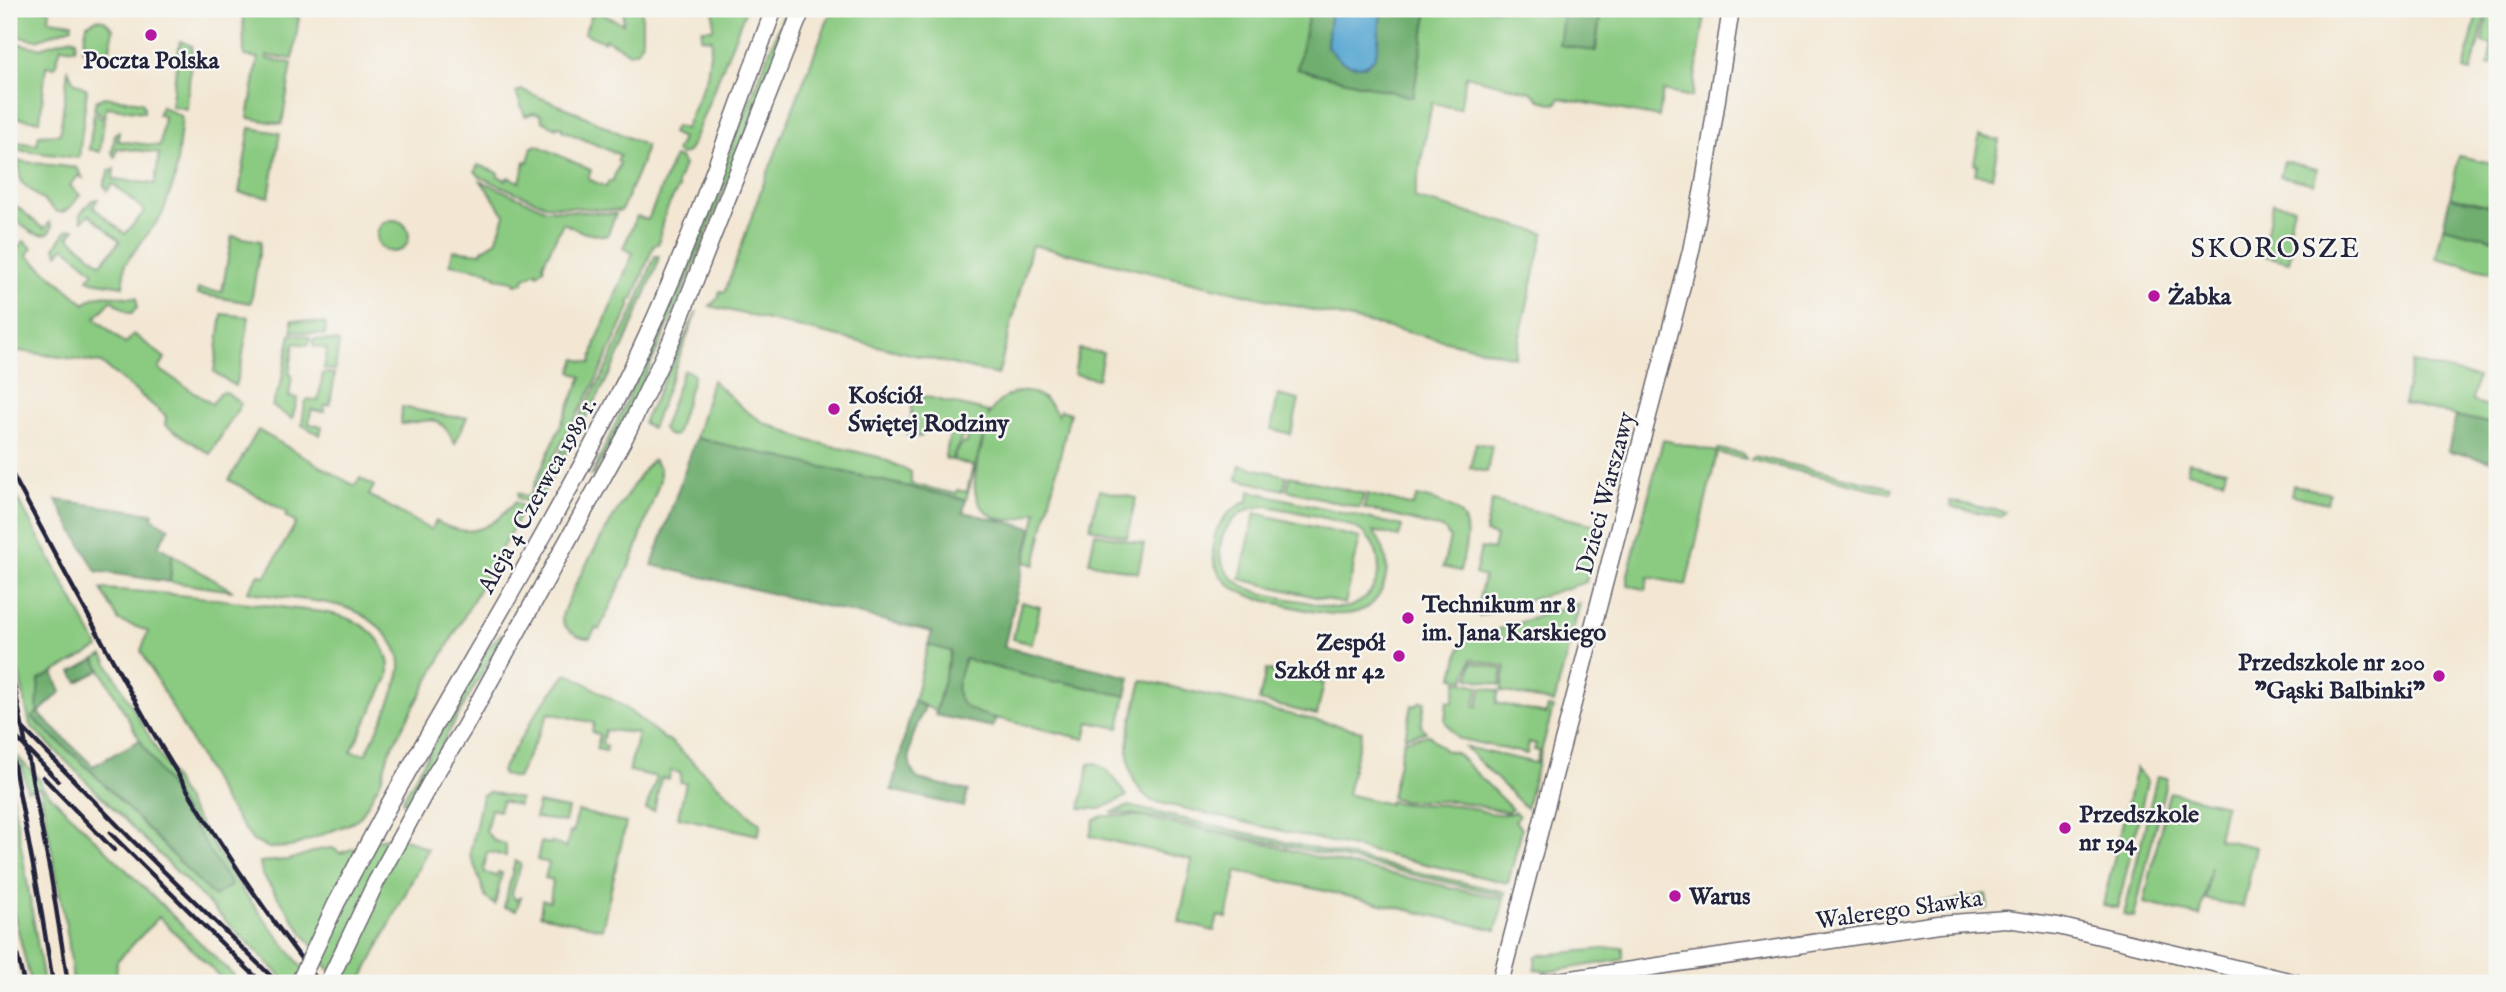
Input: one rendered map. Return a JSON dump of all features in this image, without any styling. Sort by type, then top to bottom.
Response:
[{"type":"main road","name":"Aleja 4 Czerwca 1989 r.","points":[[299,983],[336,904],[390,803],[523,575],[625,381],[686,242],[774,9]]},
{"type":"main road","name":"Aleja 4 Czerwca 1989 r.","points":[[328,983],[366,902],[412,815],[464,728],[625,436],[671,341],[802,9]]},
{"type":"main road","name":"Dzieci Warszawy","points":[[1500,983],[1691,251],[1731,9]]},
{"type":"main road","name":"Walerego Sławka","points":[[1545,983],[1948,923],[2006,919],[2058,926],[2297,983]]},
{"type":"green space","points":[[9,9],[50,9],[49,20],[72,23],[72,27],[37,40],[9,35]]},
{"type":"green space","points":[[243,9],[265,10],[299,17],[293,59],[267,56],[267,59],[292,63],[282,124],[248,118],[258,58],[244,56]]},
{"type":"green space","points":[[624,9],[642,9],[642,41],[638,50],[630,53],[605,39],[604,42],[584,33],[594,10],[623,24]]},
{"type":"green space","points":[[714,9],[746,9],[691,147],[681,155],[676,152],[682,138],[672,133],[675,126],[685,129],[707,76],[712,39],[701,38],[702,29],[713,29]]},
{"type":"green space","points":[[786,9],[791,9],[778,50],[693,267],[621,425],[591,476],[661,328]]},
{"type":"green space","points":[[832,9],[1310,9],[1297,69],[1413,97],[1428,9],[1522,9],[1564,16],[1596,51],[1601,9],[1706,9],[1692,97],[1663,91],[1659,117],[1560,98],[1556,104],[1540,100],[1531,92],[1466,76],[1460,109],[1432,103],[1414,198],[1544,233],[1515,357],[1032,245],[998,375],[710,306],[718,298],[720,291],[725,292],[761,190]]},
{"type":"green space","points":[[1310,9],[1331,9],[1327,46],[1343,62],[1365,66],[1379,39],[1378,18],[1383,9],[1428,9],[1413,97],[1297,69]]},
{"type":"green space","points":[[1522,9],[1601,9],[1595,51],[1559,45],[1563,16]]},
{"type":"green space","points":[[2478,9],[2487,9],[2471,72],[2464,70]]},
{"type":"green space","points":[[2489,9],[2497,9],[2493,42],[2497,43],[2497,61],[2488,65],[2492,45],[2482,42]]},
{"type":"green space","points":[[97,19],[104,20],[113,29],[109,54],[82,50],[87,24]]},
{"type":"green space","points":[[71,38],[76,40],[75,49],[61,47],[55,67],[46,66],[40,121],[9,117],[9,42],[40,48]]},
{"type":"green space","points":[[180,41],[192,46],[187,109],[171,106]]},
{"type":"green space","points":[[68,70],[74,82],[87,89],[79,158],[9,149],[9,141],[37,145],[39,135],[60,134]]},
{"type":"green space","points":[[522,90],[646,146],[641,165],[621,211],[545,205],[480,177],[475,171],[478,165],[498,173],[498,176],[506,180],[508,177],[520,182],[525,161],[528,162],[532,147],[537,145],[591,170],[588,179],[606,187],[609,181],[612,182],[620,163],[617,161],[620,155],[562,130],[562,127],[556,128],[542,121],[541,115],[534,113],[525,116],[516,92]]},
{"type":"green space","points":[[104,97],[142,102],[144,112],[106,107],[105,117],[94,109],[96,101]]},
{"type":"green space","points":[[161,106],[182,117],[175,179],[162,215],[125,264],[123,286],[92,281],[88,279],[94,272],[65,247],[58,254],[55,247],[67,230],[75,229],[69,237],[101,264],[120,241],[89,214],[82,221],[80,214],[92,200],[98,199],[93,207],[125,234],[145,211],[113,184],[107,191],[104,185],[109,171],[114,169],[113,179],[155,184],[159,153],[117,148],[115,157],[112,153],[115,134],[119,131],[118,141],[160,146],[164,116],[158,115]]},
{"type":"green space","points":[[94,113],[104,120],[100,152],[89,149]]},
{"type":"green space","points":[[250,128],[280,133],[269,197],[239,193]]},
{"type":"green space","points":[[1979,136],[1999,140],[1992,177],[1975,174]]},
{"type":"green space","points":[[2459,156],[2497,164],[2497,207],[2450,197]]},
{"type":"green space","points":[[674,157],[680,158],[684,165],[677,184],[679,188],[663,221],[659,243],[654,245],[630,301],[630,307],[593,387],[528,503],[518,498],[518,493],[529,497],[582,377],[571,372],[576,359],[591,363],[596,342],[633,253],[623,248],[637,216],[648,220]]},
{"type":"green space","points":[[18,161],[77,168],[83,178],[78,176],[70,186],[80,195],[68,210],[57,212],[21,182]]},
{"type":"green space","points":[[2284,161],[2317,169],[2314,184],[2280,176]]},
{"type":"green space","points":[[481,181],[545,209],[616,214],[607,236],[585,233],[563,223],[543,264],[544,268],[538,274],[536,272],[524,279],[523,283],[514,284],[514,281],[495,278],[489,271],[450,264],[453,250],[481,253],[496,241],[505,215]]},
{"type":"green space","points":[[2450,197],[2497,207],[2497,240],[2443,227]]},
{"type":"green space","points":[[9,200],[44,229],[50,222],[52,227],[49,233],[38,235],[23,225],[9,213]]},
{"type":"green space","points":[[2273,203],[2294,207],[2288,233],[2295,234],[2289,262],[2262,255]]},
{"type":"green space","points":[[393,220],[405,224],[409,236],[405,248],[393,252],[381,248],[377,236],[381,224]]},
{"type":"green space","points":[[2443,227],[2497,240],[2497,273],[2436,258]]},
{"type":"green space","points":[[232,236],[261,241],[251,303],[197,294],[198,289],[222,292]]},
{"type":"green space","points":[[9,240],[17,248],[24,241],[32,248],[27,255],[85,304],[102,296],[137,298],[137,308],[132,313],[128,313],[112,300],[95,318],[125,344],[134,334],[165,358],[159,369],[212,404],[220,393],[226,392],[241,404],[210,454],[165,425],[166,416],[101,363],[20,351],[9,356]]},
{"type":"green space","points":[[655,256],[659,256],[656,268],[624,345],[531,514],[528,512],[604,373],[633,312]]},
{"type":"green space","points":[[697,311],[652,428],[643,423]]},
{"type":"green space","points":[[222,314],[249,317],[235,386],[214,372]]},
{"type":"green space","points":[[292,320],[326,324],[325,335],[292,331]]},
{"type":"green space","points":[[291,334],[310,337],[309,345],[294,343],[289,374],[292,375],[289,397],[298,398],[292,419],[272,406],[281,383]]},
{"type":"green space","points":[[313,339],[339,342],[335,370],[324,369],[327,349],[313,346]]},
{"type":"green space","points":[[1079,349],[1103,353],[1098,379],[1074,374]]},
{"type":"green space","points":[[2412,362],[2477,377],[2472,401],[2497,409],[2497,425],[2403,404]]},
{"type":"green space","points":[[683,371],[694,375],[676,435],[672,436],[666,434],[663,428]]},
{"type":"green space","points":[[323,373],[335,374],[330,405],[325,405],[324,412],[311,410],[309,424],[322,426],[320,435],[302,425],[305,403],[308,399],[318,401]]},
{"type":"green space","points":[[712,380],[746,411],[765,423],[810,441],[879,457],[911,472],[911,484],[956,494],[957,490],[967,492],[973,466],[953,460],[955,452],[963,443],[967,443],[968,438],[962,436],[954,453],[952,460],[946,459],[945,456],[952,428],[925,422],[921,437],[907,436],[911,419],[911,393],[989,412],[988,417],[1003,398],[1013,393],[1033,393],[1051,405],[1058,416],[1060,410],[1070,413],[1035,565],[1025,562],[1037,511],[1017,520],[1001,519],[984,509],[977,499],[975,476],[986,426],[966,500],[696,438]]},
{"type":"green space","points":[[1278,395],[1299,400],[1291,434],[1271,429]]},
{"type":"green space","points":[[402,407],[467,417],[455,444],[444,426],[433,420],[401,424]]},
{"type":"green space","points":[[2456,416],[2497,425],[2497,462],[2448,451]]},
{"type":"green space","points":[[258,430],[355,486],[360,478],[374,486],[369,495],[431,530],[436,521],[459,530],[480,529],[498,519],[515,502],[524,508],[389,752],[381,780],[361,816],[349,824],[291,847],[269,848],[253,841],[224,801],[141,651],[148,631],[119,621],[101,589],[323,612],[348,618],[364,626],[382,645],[389,669],[388,678],[351,752],[366,754],[395,688],[400,668],[396,649],[376,625],[350,609],[248,591],[259,574],[265,577],[296,523],[285,516],[287,512],[229,480]]},
{"type":"green space","points":[[696,438],[966,500],[963,512],[1032,528],[1004,647],[1130,677],[1126,696],[1059,681],[1055,683],[965,659],[958,683],[959,699],[972,710],[996,718],[993,727],[935,715],[951,651],[928,645],[932,632],[652,565]]},
{"type":"green space","points":[[1663,440],[1717,452],[1718,449],[1744,454],[1746,459],[1717,453],[1686,585],[1648,577],[1646,590],[1628,585],[1628,574]]},
{"type":"green space","points":[[1476,443],[1492,446],[1487,472],[1470,468]]},
{"type":"green space","points":[[1754,456],[1893,488],[1891,493],[1751,460]]},
{"type":"green space","points":[[653,460],[660,468],[660,480],[633,558],[599,630],[596,628],[590,638],[577,635],[563,622],[565,607],[618,509]]},
{"type":"green space","points":[[2189,462],[2226,470],[2224,480],[2187,472]]},
{"type":"green space","points":[[1240,465],[1287,476],[1284,490],[1237,479]]},
{"type":"green space","points":[[1290,476],[1364,494],[1360,508],[1287,490]]},
{"type":"green space","points":[[9,483],[99,648],[39,680],[37,713],[32,718],[89,769],[213,896],[231,886],[140,740],[101,670],[95,659],[103,655],[191,810],[236,882],[314,983],[288,983],[30,725],[9,628]]},
{"type":"green space","points":[[2293,485],[2329,493],[2327,503],[2291,495]]},
{"type":"green space","points":[[1099,490],[1136,498],[1127,537],[1090,528]]},
{"type":"green space","points":[[1250,491],[1402,526],[1399,537],[1373,531],[1385,552],[1387,564],[1381,592],[1362,610],[1336,614],[1252,597],[1228,584],[1219,574],[1214,561],[1214,537],[1224,518],[1248,501]],"holes":[[[1268,506],[1330,519],[1361,531],[1376,550],[1378,562],[1375,584],[1369,594],[1348,607],[1334,608],[1264,594],[1239,583],[1221,560],[1223,535],[1240,514],[1253,508]]]},
{"type":"green space","points":[[1367,494],[1413,506],[1417,496],[1448,506],[1457,512],[1466,528],[1460,571],[1443,567],[1450,538],[1444,529],[1364,508]]},
{"type":"green space","points":[[56,500],[153,513],[152,518],[169,528],[158,546],[172,554],[170,582],[96,571]]},
{"type":"green space","points":[[1492,501],[1596,525],[1599,530],[1586,582],[1479,616],[1476,612],[1484,577],[1475,574],[1481,548],[1493,550],[1496,536],[1485,533]]},
{"type":"green space","points":[[1950,501],[2005,512],[2001,517],[1951,507]]},
{"type":"green space","points":[[1255,513],[1360,538],[1345,604],[1240,579]]},
{"type":"green space","points":[[1095,533],[1144,544],[1138,573],[1089,562]]},
{"type":"green space","points":[[172,554],[179,559],[233,591],[170,582]]},
{"type":"green space","points":[[1021,602],[1040,607],[1032,644],[1013,639]]},
{"type":"green space","points":[[1580,603],[1554,703],[1501,691],[1506,667],[1471,659],[1465,680],[1453,677],[1460,648],[1468,639]]},
{"type":"green space","points":[[501,634],[503,636],[408,804],[402,801],[487,649]]},
{"type":"green space","points":[[928,645],[951,651],[936,711],[914,701]]},
{"type":"green space","points":[[95,659],[101,670],[78,682],[72,672]]},
{"type":"green space","points":[[964,659],[1055,683],[1059,681],[1126,696],[1119,728],[1089,722],[1085,739],[974,713],[960,702],[957,696],[957,683]]},
{"type":"green space","points":[[1472,662],[1503,669],[1500,685],[1469,678]]},
{"type":"green space","points":[[1266,670],[1324,683],[1317,715],[1259,701]]},
{"type":"green space","points":[[53,673],[61,692],[38,713],[93,766],[140,740],[231,885],[214,897],[89,769],[32,717],[37,713],[39,680]]},
{"type":"green space","points":[[570,674],[623,706],[669,740],[761,825],[758,835],[678,817],[686,783],[680,782],[681,773],[671,771],[669,779],[661,778],[654,811],[646,809],[657,777],[629,771],[638,733],[605,730],[602,744],[607,746],[606,751],[596,749],[600,735],[592,732],[594,723],[549,713],[517,778],[503,775],[501,771],[538,710],[566,675]]},
{"type":"green space","points":[[1142,680],[1362,731],[1347,794],[1389,804],[1390,801],[1456,805],[1500,814],[1515,812],[1519,816],[1515,821],[1522,829],[1508,883],[1152,801],[1139,789],[1128,760],[1130,728]]},
{"type":"green space","points":[[1457,681],[1479,686],[1474,707],[1477,707],[1482,687],[1499,691],[1496,703],[1546,714],[1548,707],[1553,708],[1526,808],[1465,747],[1536,763],[1539,751],[1534,750],[1536,744],[1529,742],[1527,754],[1457,738],[1445,721],[1447,701],[1453,702]]},
{"type":"green space","points":[[914,701],[925,707],[909,754],[912,772],[918,779],[968,791],[964,807],[891,790]]},
{"type":"green space","points":[[1421,701],[1425,702],[1421,726],[1426,732],[1405,737],[1412,705],[1415,706]]},
{"type":"green space","points":[[1429,735],[1444,750],[1456,753],[1512,809],[1507,812],[1455,801],[1403,801],[1391,797],[1404,740]]},
{"type":"green space","points":[[9,748],[40,780],[42,787],[241,983],[215,983],[220,977],[159,917],[117,961],[116,983],[73,983],[68,937],[40,788],[27,790],[22,766],[9,769]]},
{"type":"green space","points":[[1096,763],[1110,773],[1127,796],[1101,809],[1080,808],[1089,764]]},
{"type":"green space","points":[[2136,768],[2147,782],[2118,908],[2103,905]]},
{"type":"green space","points":[[9,774],[44,983],[31,983],[9,894]]},
{"type":"green space","points":[[2157,776],[2167,778],[2134,917],[2124,915]]},
{"type":"green space","points":[[489,792],[520,799],[518,805],[502,801],[499,811],[491,809],[486,832],[495,841],[506,844],[506,856],[487,852],[485,873],[497,876],[498,872],[502,873],[495,905],[486,898],[470,853],[482,796]]},
{"type":"green space","points":[[2169,792],[2225,805],[2218,839],[2256,847],[2243,907],[2205,899],[2211,867],[2200,916],[2144,903]]},
{"type":"green space","points":[[538,803],[568,809],[565,822],[535,818]]},
{"type":"green space","points":[[1128,806],[1505,892],[1505,896],[1172,820],[1111,813]]},
{"type":"green space","points":[[578,811],[626,823],[602,929],[540,915],[542,900],[550,901],[553,880],[545,878],[549,863],[537,860],[541,842],[551,842],[566,848]]},
{"type":"green space","points":[[1102,816],[1137,816],[1504,899],[1496,930],[1237,871],[1227,918],[1218,916],[1214,931],[1179,922],[1192,860],[1090,836],[1094,820]]},
{"type":"green space","points":[[394,837],[428,849],[360,983],[338,983],[262,874],[260,862],[288,860],[322,849],[333,848],[340,853],[373,841]]},
{"type":"green space","points":[[515,861],[521,864],[512,894],[515,900],[521,897],[516,910],[504,907]]},
{"type":"green space","points":[[1986,894],[1986,909],[1964,909],[1934,914],[1933,905]]},
{"type":"green space","points":[[1623,947],[1621,960],[1546,972],[1535,969],[1535,957],[1540,955]]},
{"type":"water","points":[[1331,9],[1383,9],[1377,52],[1368,64],[1353,66],[1344,63],[1327,46]]},
{"type":"railway","points":[[9,468],[153,733],[232,861],[320,983]]},
{"type":"railway","points":[[9,658],[51,877],[68,983]]},
{"type":"railway","points":[[9,714],[133,841],[278,983]]},
{"type":"railway","points":[[9,730],[58,781]]},
{"type":"railway","points":[[9,739],[53,983]]},
{"type":"railway","points":[[43,777],[114,850]]},
{"type":"railway","points":[[110,833],[262,983]]},
{"type":"railway","points":[[9,922],[24,983]]},
{"type":"place","name":"Poczta Polska","points":[[151,35]]},
{"type":"place","name":"Żabka","points":[[2154,296]]},
{"type":"place","name":"Kościół Świętej Rodziny","points":[[834,409]]},
{"type":"place","name":"Technikum nr 8 im. Jana Karskiego","points":[[1408,618]]},
{"type":"place","name":"Zespół Szkół nr 42","points":[[1399,656]]},
{"type":"place","name":"Przedszkole nr 200 \"Gąski Balbinki\"","points":[[2439,676]]},
{"type":"place","name":"Przedszkole nr 194","points":[[2065,828]]},
{"type":"place","name":"Warus","points":[[1675,896]]},
{"type":"district","name":"SKOROSZE","points":[[2276,247]]}]
